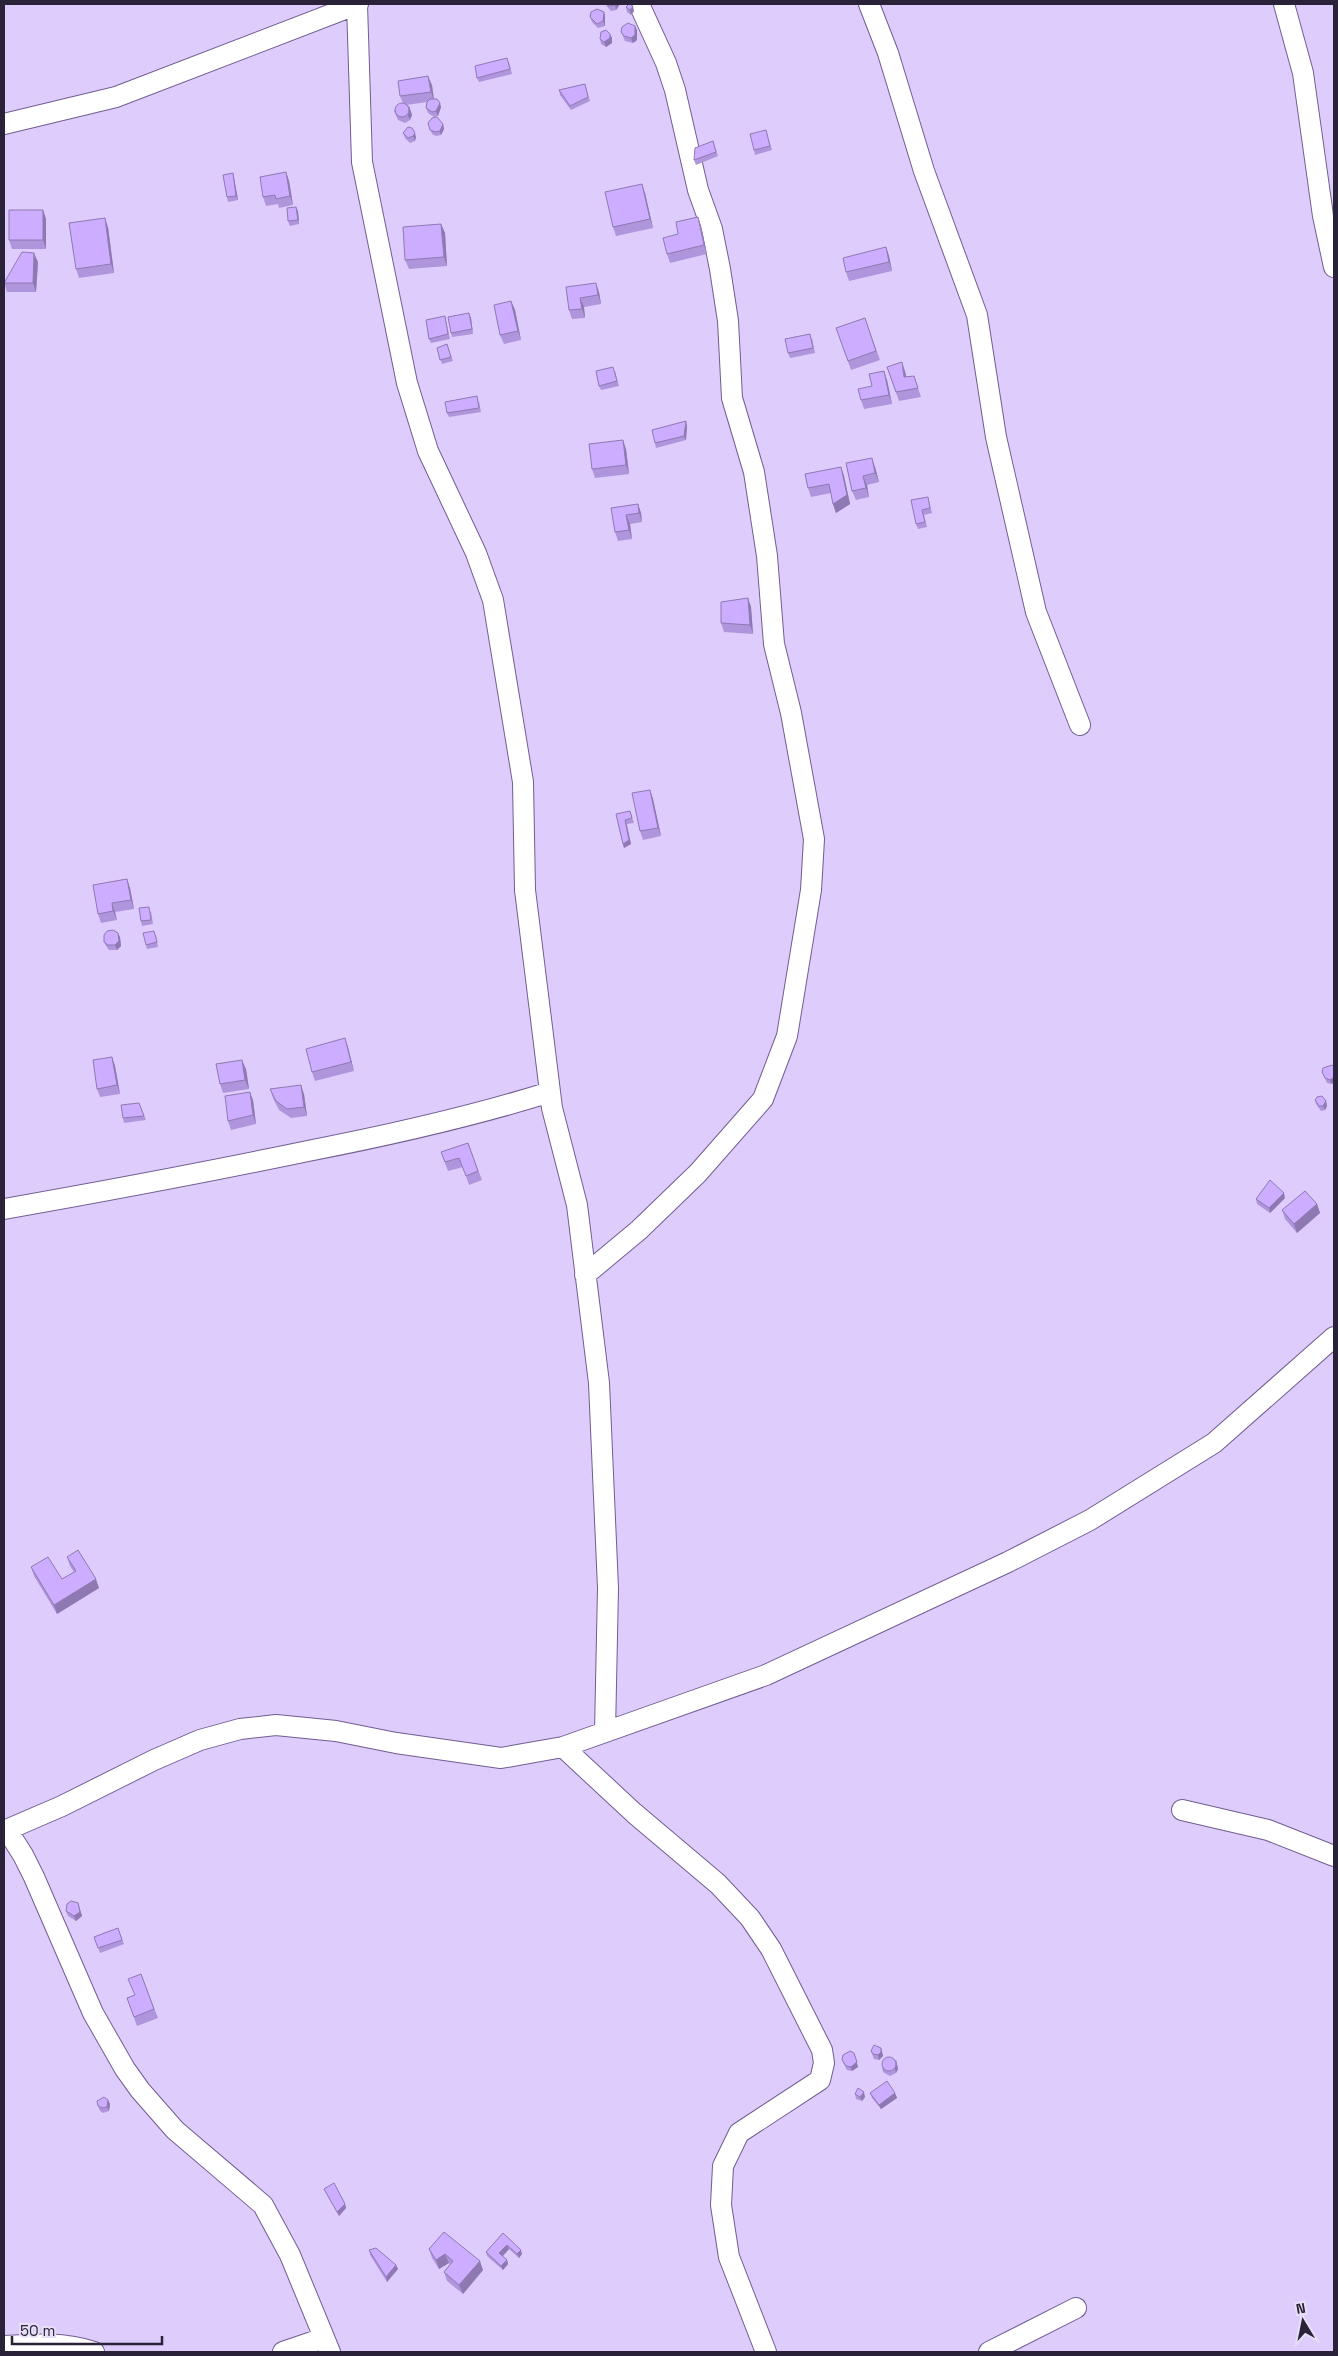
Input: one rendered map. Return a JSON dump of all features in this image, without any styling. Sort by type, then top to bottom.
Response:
[{"type":"street","points":[[4,124],[116,97],[357,4],[362,162],[407,383],[428,451],[476,553],[493,600],[523,782],[525,890],[552,1108],[577,1205],[599,1383],[608,1578],[605,1732]]},
{"type":"street","points":[[585,1275],[639,1230],[698,1173],[763,1099],[787,1036],[811,890],[814,839],[791,713],[774,644],[767,556],[754,472],[732,398],[728,321],[712,229],[698,190],[675,90],[666,62],[639,4]]},
{"type":"street","points":[[869,4],[888,53],[924,171],[976,315],[996,438],[1036,612],[1080,725]]},
{"type":"street","points":[[1284,4],[1303,73],[1322,207],[1334,267]]},
{"type":"street","points":[[4,1209],[236,1166],[362,1140],[484,1113],[550,1092]]},
{"type":"street","points":[[283,2352],[327,2345],[290,2255],[263,2205],[175,2130],[140,2090],[125,2069],[93,2013],[23,1855],[5,1831],[200,1740],[240,1730],[276,1725],[336,1731],[396,1743],[501,1758],[563,1747],[766,1675],[1008,1562],[1090,1520],[1214,1443],[1334,1337]]},
{"type":"street","points":[[563,1747],[634,1813],[718,1884],[750,1918],[771,1950],[822,2050],[824,2063],[820,2080],[740,2133],[723,2166],[721,2205],[729,2257],[766,2352]]},
{"type":"street","points":[[1182,1810],[1268,1830],[1334,1856]]},
{"type":"street","points":[[989,2352],[1076,2308]]},
{"type":"street","points":[[4,2346],[30,2344],[76,2346],[94,2352]]},
{"type":"building","points":[[629,4],[633,6],[630,10],[626,7]]},
{"type":"building","points":[[597,9],[604,12],[603,21],[597,24],[590,17],[591,12]]},
{"type":"building","points":[[628,23],[635,26],[635,35],[631,38],[624,36],[621,32],[622,27]]},
{"type":"building","points":[[606,30],[610,34],[610,38],[604,42],[600,39],[601,32]]},
{"type":"building","points":[[507,58],[510,69],[477,78],[475,66]]},
{"type":"building","points":[[428,76],[431,92],[400,96],[398,81]]},
{"type":"building","points":[[585,84],[588,97],[570,106],[559,90]]},
{"type":"building","points":[[430,99],[437,99],[440,103],[436,111],[432,112],[426,108],[427,102]]},
{"type":"building","points":[[399,103],[405,103],[409,110],[405,117],[399,117],[395,113],[395,107]]},
{"type":"building","points":[[437,117],[443,124],[440,131],[435,132],[430,130],[428,123],[432,118]]},
{"type":"building","points":[[408,127],[412,128],[415,133],[408,138],[403,133]]},
{"type":"building","points":[[766,130],[770,146],[754,150],[750,134]]},
{"type":"building","points":[[713,141],[716,152],[694,160],[695,148]]},
{"type":"building","points":[[286,172],[290,196],[276,199],[275,195],[263,197],[260,177]]},
{"type":"building","points":[[233,173],[236,196],[227,197],[223,175]]},
{"type":"building","points":[[642,184],[650,219],[613,227],[605,192]]},
{"type":"building","points":[[296,207],[298,220],[288,221],[287,208]]},
{"type":"building","points":[[9,210],[43,210],[43,240],[9,240]]},
{"type":"building","points":[[698,217],[704,245],[667,254],[663,238],[678,234],[676,222]]},
{"type":"building","points":[[105,218],[111,264],[76,269],[69,223]]},
{"type":"building","points":[[441,224],[444,257],[405,260],[403,227]]},
{"type":"building","points":[[886,247],[889,262],[846,272],[843,258]]},
{"type":"building","points":[[22,252],[34,253],[33,283],[4,283]]},
{"type":"building","points":[[596,283],[598,295],[580,298],[582,309],[569,310],[566,287]]},
{"type":"building","points":[[511,301],[518,331],[500,335],[494,305]]},
{"type":"building","points":[[469,313],[472,329],[451,333],[448,317]]},
{"type":"building","points":[[445,316],[448,334],[429,339],[426,320]]},
{"type":"building","points":[[865,318],[876,351],[848,361],[836,328]]},
{"type":"building","points":[[810,334],[813,348],[788,353],[785,339]]},
{"type":"building","points":[[447,344],[451,357],[440,360],[437,348]]},
{"type":"building","points":[[902,362],[904,377],[914,376],[918,388],[896,392],[887,367]]},
{"type":"building","points":[[613,367],[617,381],[599,386],[596,371]]},
{"type":"building","points":[[884,371],[889,395],[861,400],[858,389],[872,386],[869,374]]},
{"type":"building","points":[[477,396],[479,408],[447,413],[445,402]]},
{"type":"building","points":[[686,421],[684,436],[655,443],[652,430]]},
{"type":"building","points":[[623,440],[626,465],[592,469],[589,444]]},
{"type":"building","points":[[872,458],[875,473],[863,476],[866,488],[852,491],[846,463]]},
{"type":"building","points":[[841,467],[847,495],[833,504],[829,484],[808,488],[805,474]]},
{"type":"building","points":[[928,497],[930,508],[922,510],[925,522],[916,524],[911,500]]},
{"type":"building","points":[[638,504],[639,513],[626,515],[629,530],[615,532],[611,508]]},
{"type":"building","points":[[748,598],[750,625],[721,623],[721,602]]},
{"type":"building","points":[[650,790],[658,828],[640,831],[632,793]]},
{"type":"building","points":[[630,811],[632,818],[625,820],[629,840],[623,844],[616,814]]},
{"type":"building","points":[[127,879],[131,900],[112,903],[113,911],[98,914],[93,885]]},
{"type":"building","points":[[149,907],[151,920],[141,921],[139,908]]},
{"type":"building","points":[[113,930],[118,933],[119,941],[115,945],[108,945],[104,942],[104,935],[107,931]]},
{"type":"building","points":[[154,931],[157,942],[146,945],[143,933]]},
{"type":"building","points":[[345,1038],[351,1062],[312,1072],[306,1049]]},
{"type":"building","points":[[112,1057],[117,1085],[97,1089],[93,1060]]},
{"type":"building","points":[[242,1060],[245,1080],[220,1084],[216,1064]]},
{"type":"building","points":[[1332,1065],[1334,1067],[1334,1077],[1330,1080],[1325,1078],[1322,1072],[1323,1068]]},
{"type":"building","points":[[301,1085],[304,1107],[287,1109],[276,1101],[270,1089]]},
{"type":"building","points":[[250,1092],[253,1115],[228,1121],[225,1096]]},
{"type":"building","points":[[1322,1096],[1326,1101],[1323,1106],[1319,1106],[1315,1100],[1317,1097]]},
{"type":"building","points":[[139,1103],[144,1116],[123,1118],[121,1105]]},
{"type":"building","points":[[468,1143],[478,1171],[466,1176],[459,1158],[445,1162],[441,1152]]},
{"type":"building","points":[[1270,1180],[1284,1193],[1269,1208],[1256,1199]]},
{"type":"building","points":[[1305,1191],[1317,1204],[1294,1224],[1282,1210]]},
{"type":"building","points":[[78,1550],[96,1579],[54,1605],[31,1567],[48,1557],[62,1579],[76,1571],[67,1557]]},
{"type":"building","points":[[71,1901],[78,1903],[80,1912],[74,1916],[66,1911],[67,1904]]},
{"type":"building","points":[[118,1928],[122,1940],[98,1948],[94,1937]]},
{"type":"building","points":[[141,1974],[154,2009],[134,2017],[127,1998],[135,1995],[128,1979]]},
{"type":"building","points":[[874,2045],[881,2048],[881,2052],[878,2055],[873,2054],[871,2051]]},
{"type":"building","points":[[850,2051],[854,2053],[857,2062],[851,2067],[846,2066],[842,2060],[843,2055]]},
{"type":"building","points":[[886,2057],[892,2057],[896,2064],[892,2071],[886,2071],[882,2067],[882,2061]]},
{"type":"building","points":[[887,2081],[895,2093],[879,2105],[870,2093]]},
{"type":"building","points":[[858,2088],[864,2092],[860,2097],[855,2094]]},
{"type":"building","points":[[104,2097],[108,2100],[107,2107],[102,2108],[98,2106],[97,2101]]},
{"type":"building","points":[[334,2183],[345,2204],[337,2212],[324,2189]]},
{"type":"building","points":[[444,2232],[480,2261],[459,2285],[444,2272],[453,2261],[445,2254],[436,2260],[429,2249]]},
{"type":"building","points":[[503,2233],[521,2250],[517,2254],[507,2245],[499,2253],[507,2260],[501,2266],[486,2252]]},
{"type":"building","points":[[376,2248],[396,2265],[386,2277],[369,2250]]}]
